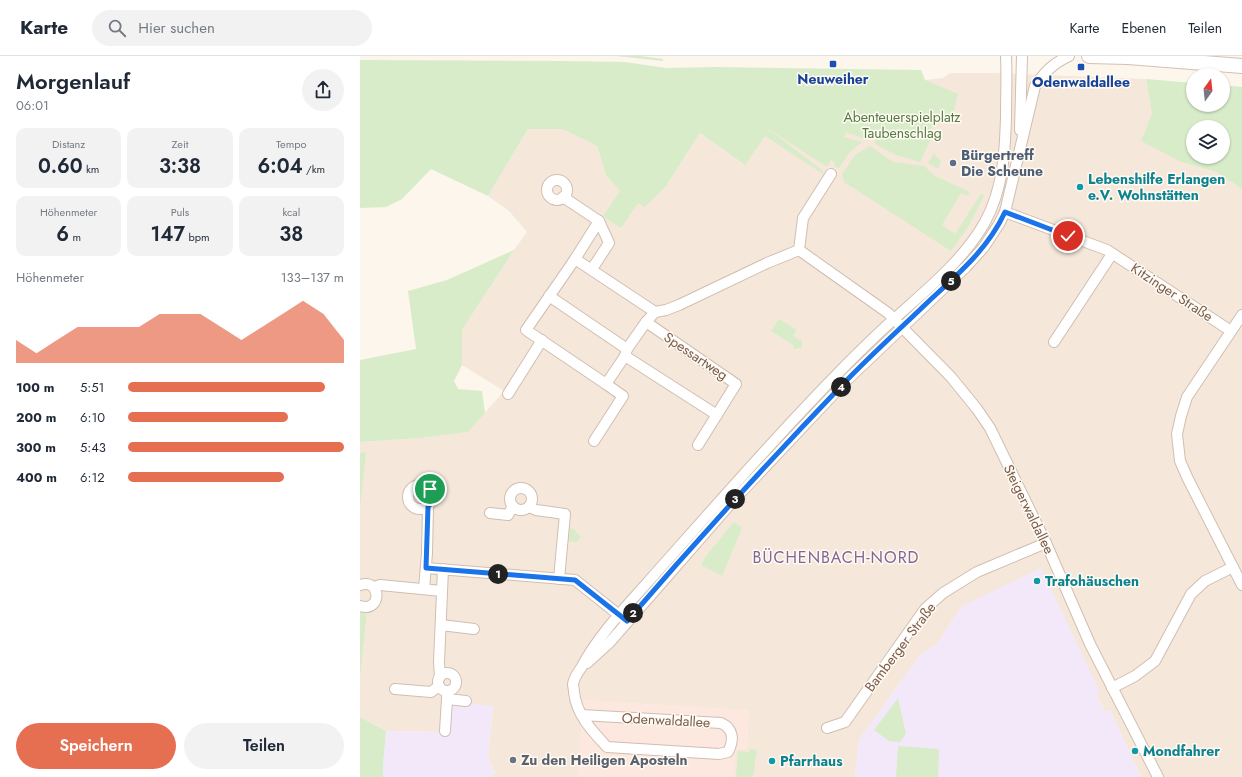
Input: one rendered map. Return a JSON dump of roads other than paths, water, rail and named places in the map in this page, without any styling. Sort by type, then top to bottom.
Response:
[{"type":"main road","points":[[1089,56],[1128,57],[1242,66]]},
{"type":"street","name":"Odenwaldallee","points":[[622,618],[738,479],[829,382],[894,319],[915,301],[970,244],[990,210],[998,189],[1003,166],[1006,111],[1006,56]]},
{"type":"street","name":"Odenwaldallee","points":[[1019,152],[1022,56]]},
{"type":"street","name":"Odenwaldallee","points":[[582,715],[721,723],[730,728],[732,734],[732,740],[728,752],[719,754],[607,747],[577,709],[573,683],[589,653],[847,380],[966,267],[984,246],[999,224],[1005,212],[1035,86],[1045,71],[1057,61],[1069,56]]},
{"type":"street","points":[[799,250],[803,218],[830,174]]},
{"type":"street","points":[[563,197],[598,221],[609,243],[592,269]]},
{"type":"street","name":"Kitzinger Straße","points":[[1005,212],[1107,250],[1232,331]]},
{"type":"street","points":[[594,441],[623,396],[526,330],[575,258],[598,221]]},
{"type":"street","points":[[799,250],[888,313],[902,327]]},
{"type":"street","points":[[606,384],[646,322],[655,312],[679,305],[767,263],[799,250]]},
{"type":"street","points":[[1054,342],[1112,254]]},
{"type":"street","points":[[575,258],[655,312]]},
{"type":"street","points":[[549,296],[717,415]]},
{"type":"street","points":[[1242,315],[1187,397],[1177,434],[1180,461],[1242,585]]},
{"type":"street","name":"Spessartweg","points":[[646,322],[736,384],[698,445]]},
{"type":"street","name":"Steigerwaldallee","points":[[902,327],[951,377],[977,409],[990,428],[1046,543],[1090,644],[1158,777]]},
{"type":"street","points":[[508,394],[542,340]]},
{"type":"street","points":[[518,488],[528,491],[532,497],[529,507],[519,510],[513,506],[510,500],[512,493],[518,488]]},
{"type":"street","points":[[490,514],[508,515],[513,506]]},
{"type":"street","points":[[424,589],[428,507]]},
{"type":"street","points":[[529,507],[536,510],[565,514],[559,578]]},
{"type":"street","name":"Bamberger Straße","points":[[827,728],[845,722],[925,609],[943,593],[977,572],[1046,543]]},
{"type":"street","points":[[1112,688],[1135,676],[1155,661],[1191,594],[1205,581],[1233,567]]},
{"type":"street","points":[[426,568],[575,580],[622,618]]},
{"type":"street","points":[[443,569],[441,625],[444,731]]},
{"type":"street","points":[[360,585],[367,584],[374,587],[380,585],[442,591]]},
{"type":"street","points":[[360,606],[368,607],[374,602],[377,595],[374,587]]},
{"type":"street","points":[[441,625],[474,629]]},
{"type":"street","points":[[395,689],[431,692],[443,688],[466,701]]},
{"type":"place","name":"Neuweiher","points":[[833,64]]},
{"type":"place","name":"Odenwaldallee","points":[[1081,67]]},
{"type":"place","name":"Bürgertreff Die Scheune","points":[[953,163]]},
{"type":"place","name":"Lebenshilfe Erlangen e.V. Wohnstätten","points":[[1080,187]]},
{"type":"place","name":"Trafohäuschen","points":[[1037,581]]},
{"type":"place","name":"Mondfahrer","points":[[1135,751]]},
{"type":"place","name":"Zu den Heiligen Aposteln","points":[[513,760]]},
{"type":"place","name":"Pfarrhaus","points":[[772,761]]},
{"type":"district","name":"BÜCHENBACH-NORD","points":[[836,557]]},
{"type":"park label","name":"Abenteuerspielplatz Taubenschlag","points":[[902,126]]}]
